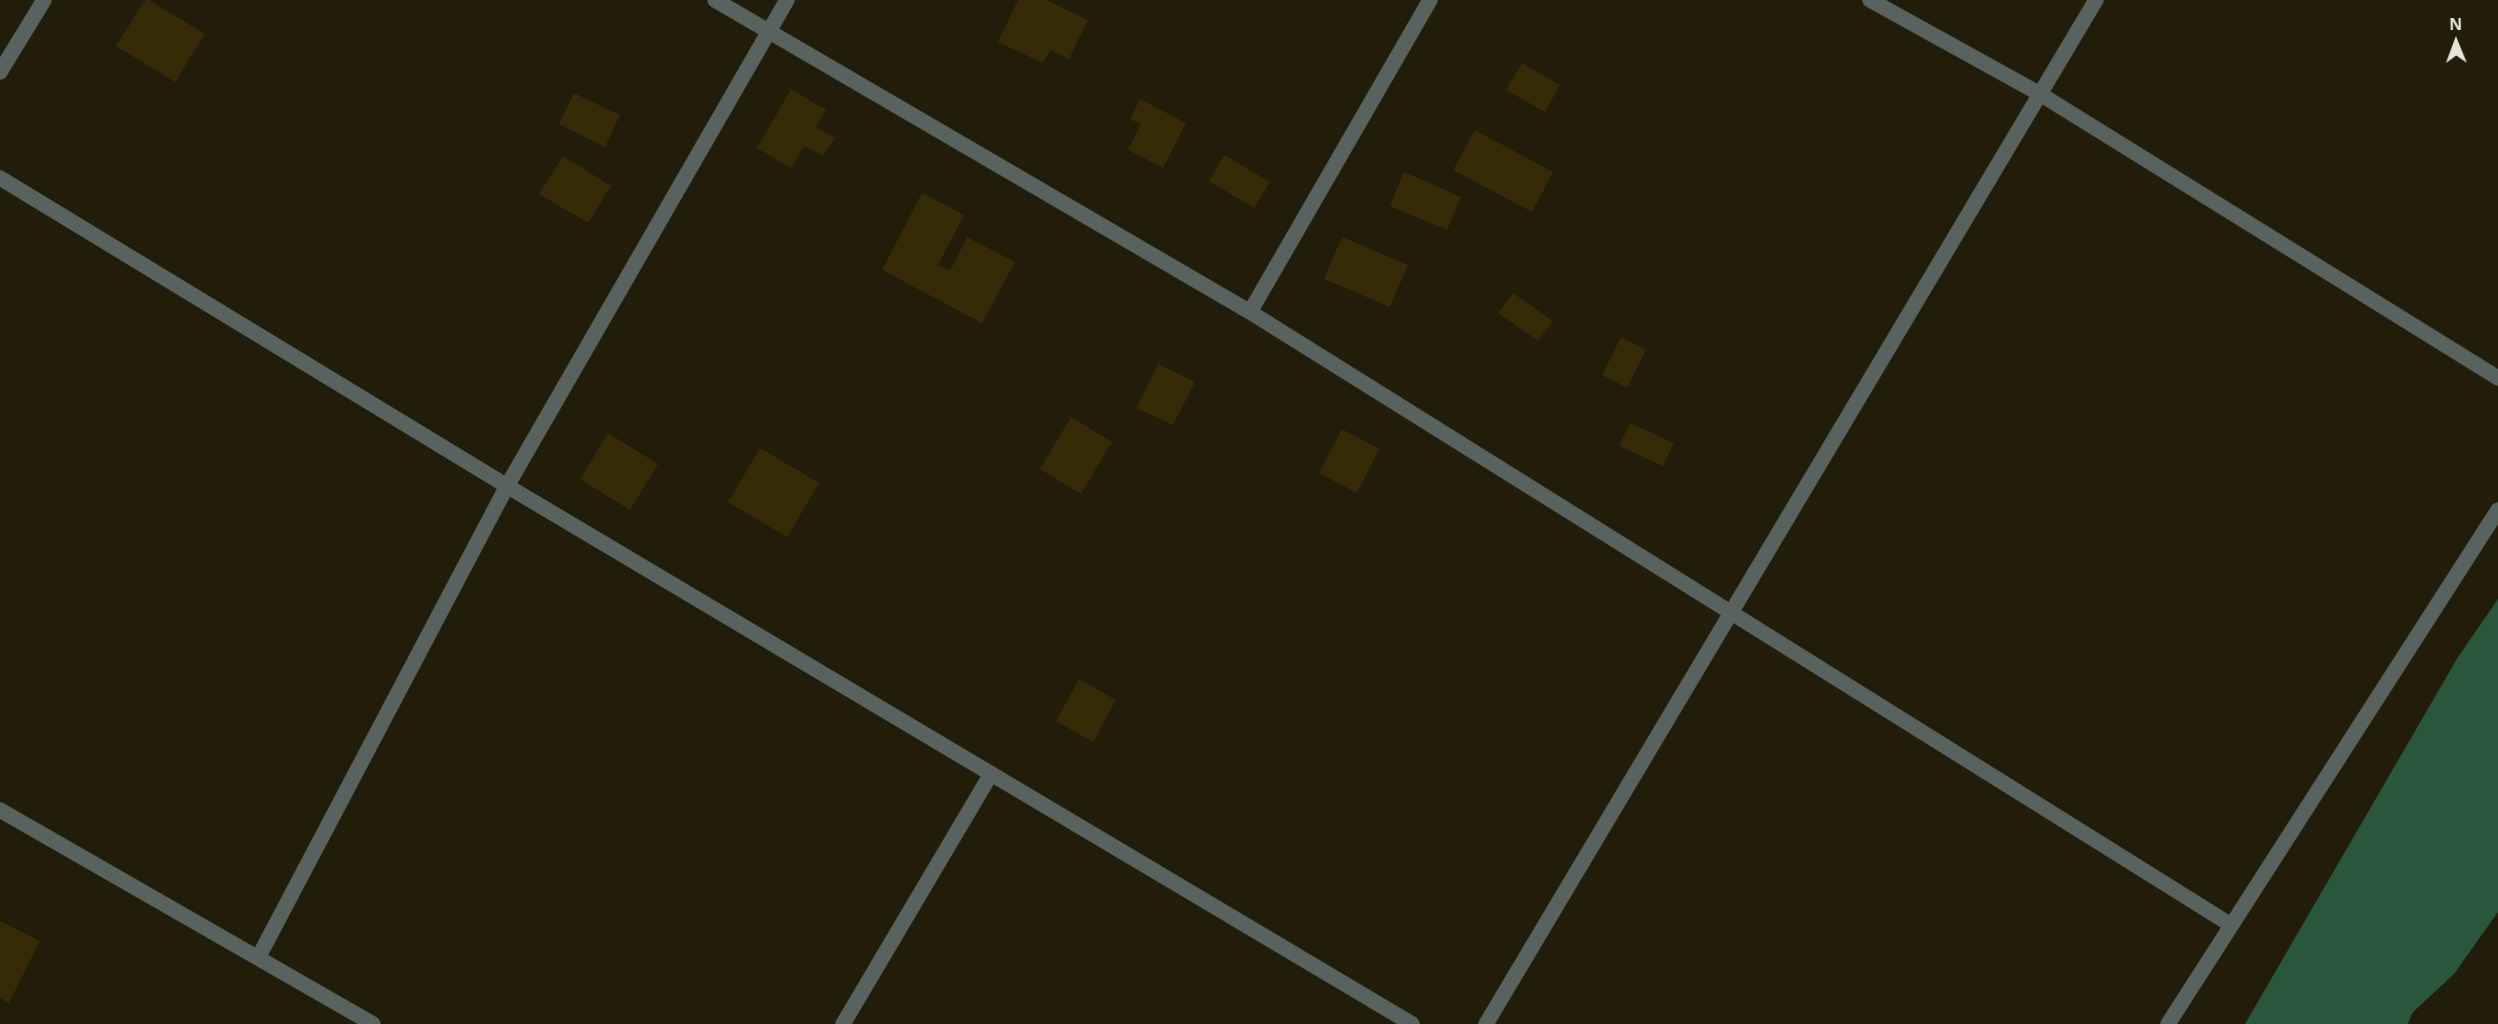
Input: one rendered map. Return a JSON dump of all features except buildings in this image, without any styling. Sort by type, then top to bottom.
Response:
[{"type":"street","points":[[0,72],[44,0]]},
{"type":"street","points":[[715,0],[1250,312],[2231,925]]},
{"type":"street","points":[[258,958],[507,486],[787,0]]},
{"type":"street","points":[[1250,312],[1430,0]]},
{"type":"street","points":[[1870,0],[2040,94],[2498,378]]},
{"type":"street","points":[[1486,1024],[2096,0]]},
{"type":"street","points":[[0,178],[507,486],[1412,1024]]},
{"type":"street","points":[[2168,1024],[2498,510]]},
{"type":"street","points":[[843,1024],[991,774]]},
{"type":"street","points":[[0,810],[373,1024]]},
{"type":"green space","points":[[2498,599],[2498,912],[2454,974],[2412,1013],[2408,1024],[2245,1024],[2458,657]]}]
